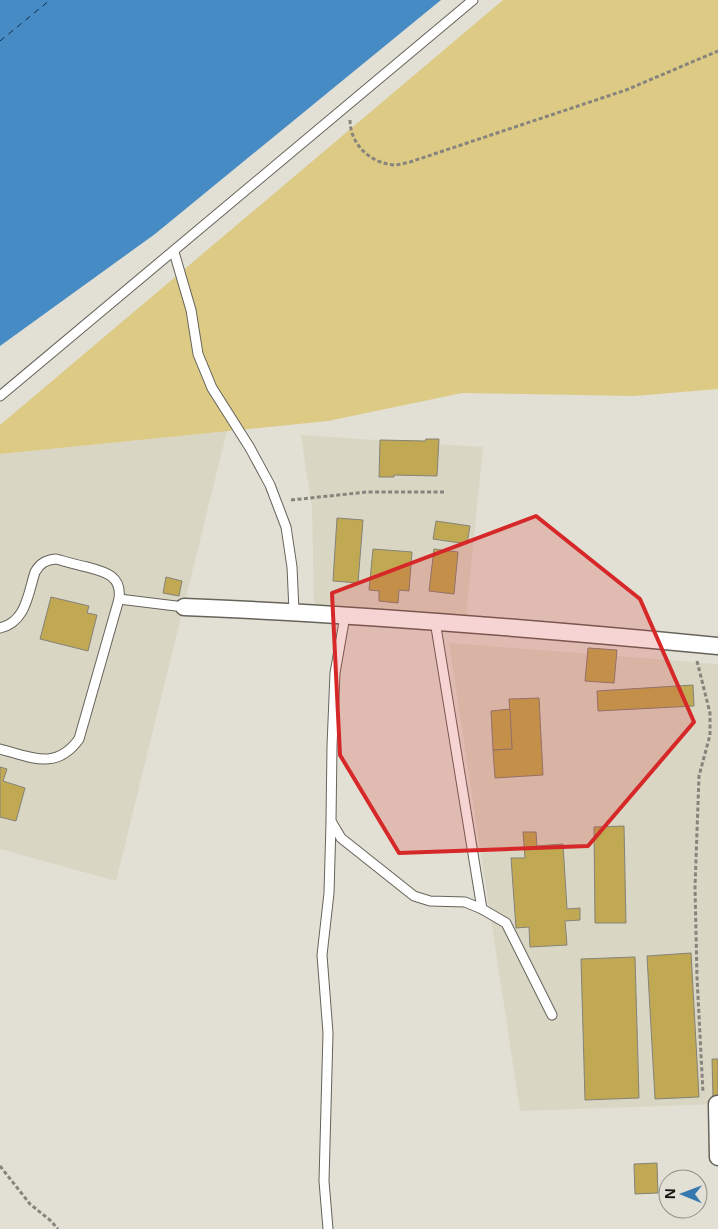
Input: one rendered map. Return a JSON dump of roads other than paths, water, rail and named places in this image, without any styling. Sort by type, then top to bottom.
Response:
[{"type":"street","points":[[184,607],[294,611],[556,630],[718,646]]},
{"type":"street","points":[[718,1104],[718,1157]]},
{"type":"lane","points":[[0,396],[473,0]]},
{"type":"lane","points":[[174,252],[191,310],[201,362],[212,388],[250,448],[270,485],[286,527],[292,567],[294,611]]},
{"type":"lane","points":[[0,628],[20,617],[38,566],[50,560],[63,561],[110,574],[118,585],[119,599],[83,728],[79,739],[72,749],[63,756],[40,760],[0,749]]},
{"type":"lane","points":[[119,599],[184,607]]},
{"type":"lane","points":[[328,1229],[324,1181],[328,1033],[322,955],[329,893],[335,673],[345,616]]},
{"type":"lane","points":[[435,622],[482,909]]},
{"type":"lane","points":[[331,821],[341,838],[414,896],[430,900],[465,902],[482,909],[506,923],[552,1015]]},
{"type":"water","points":[[0,0],[441,0],[155,234],[0,346]]}]
